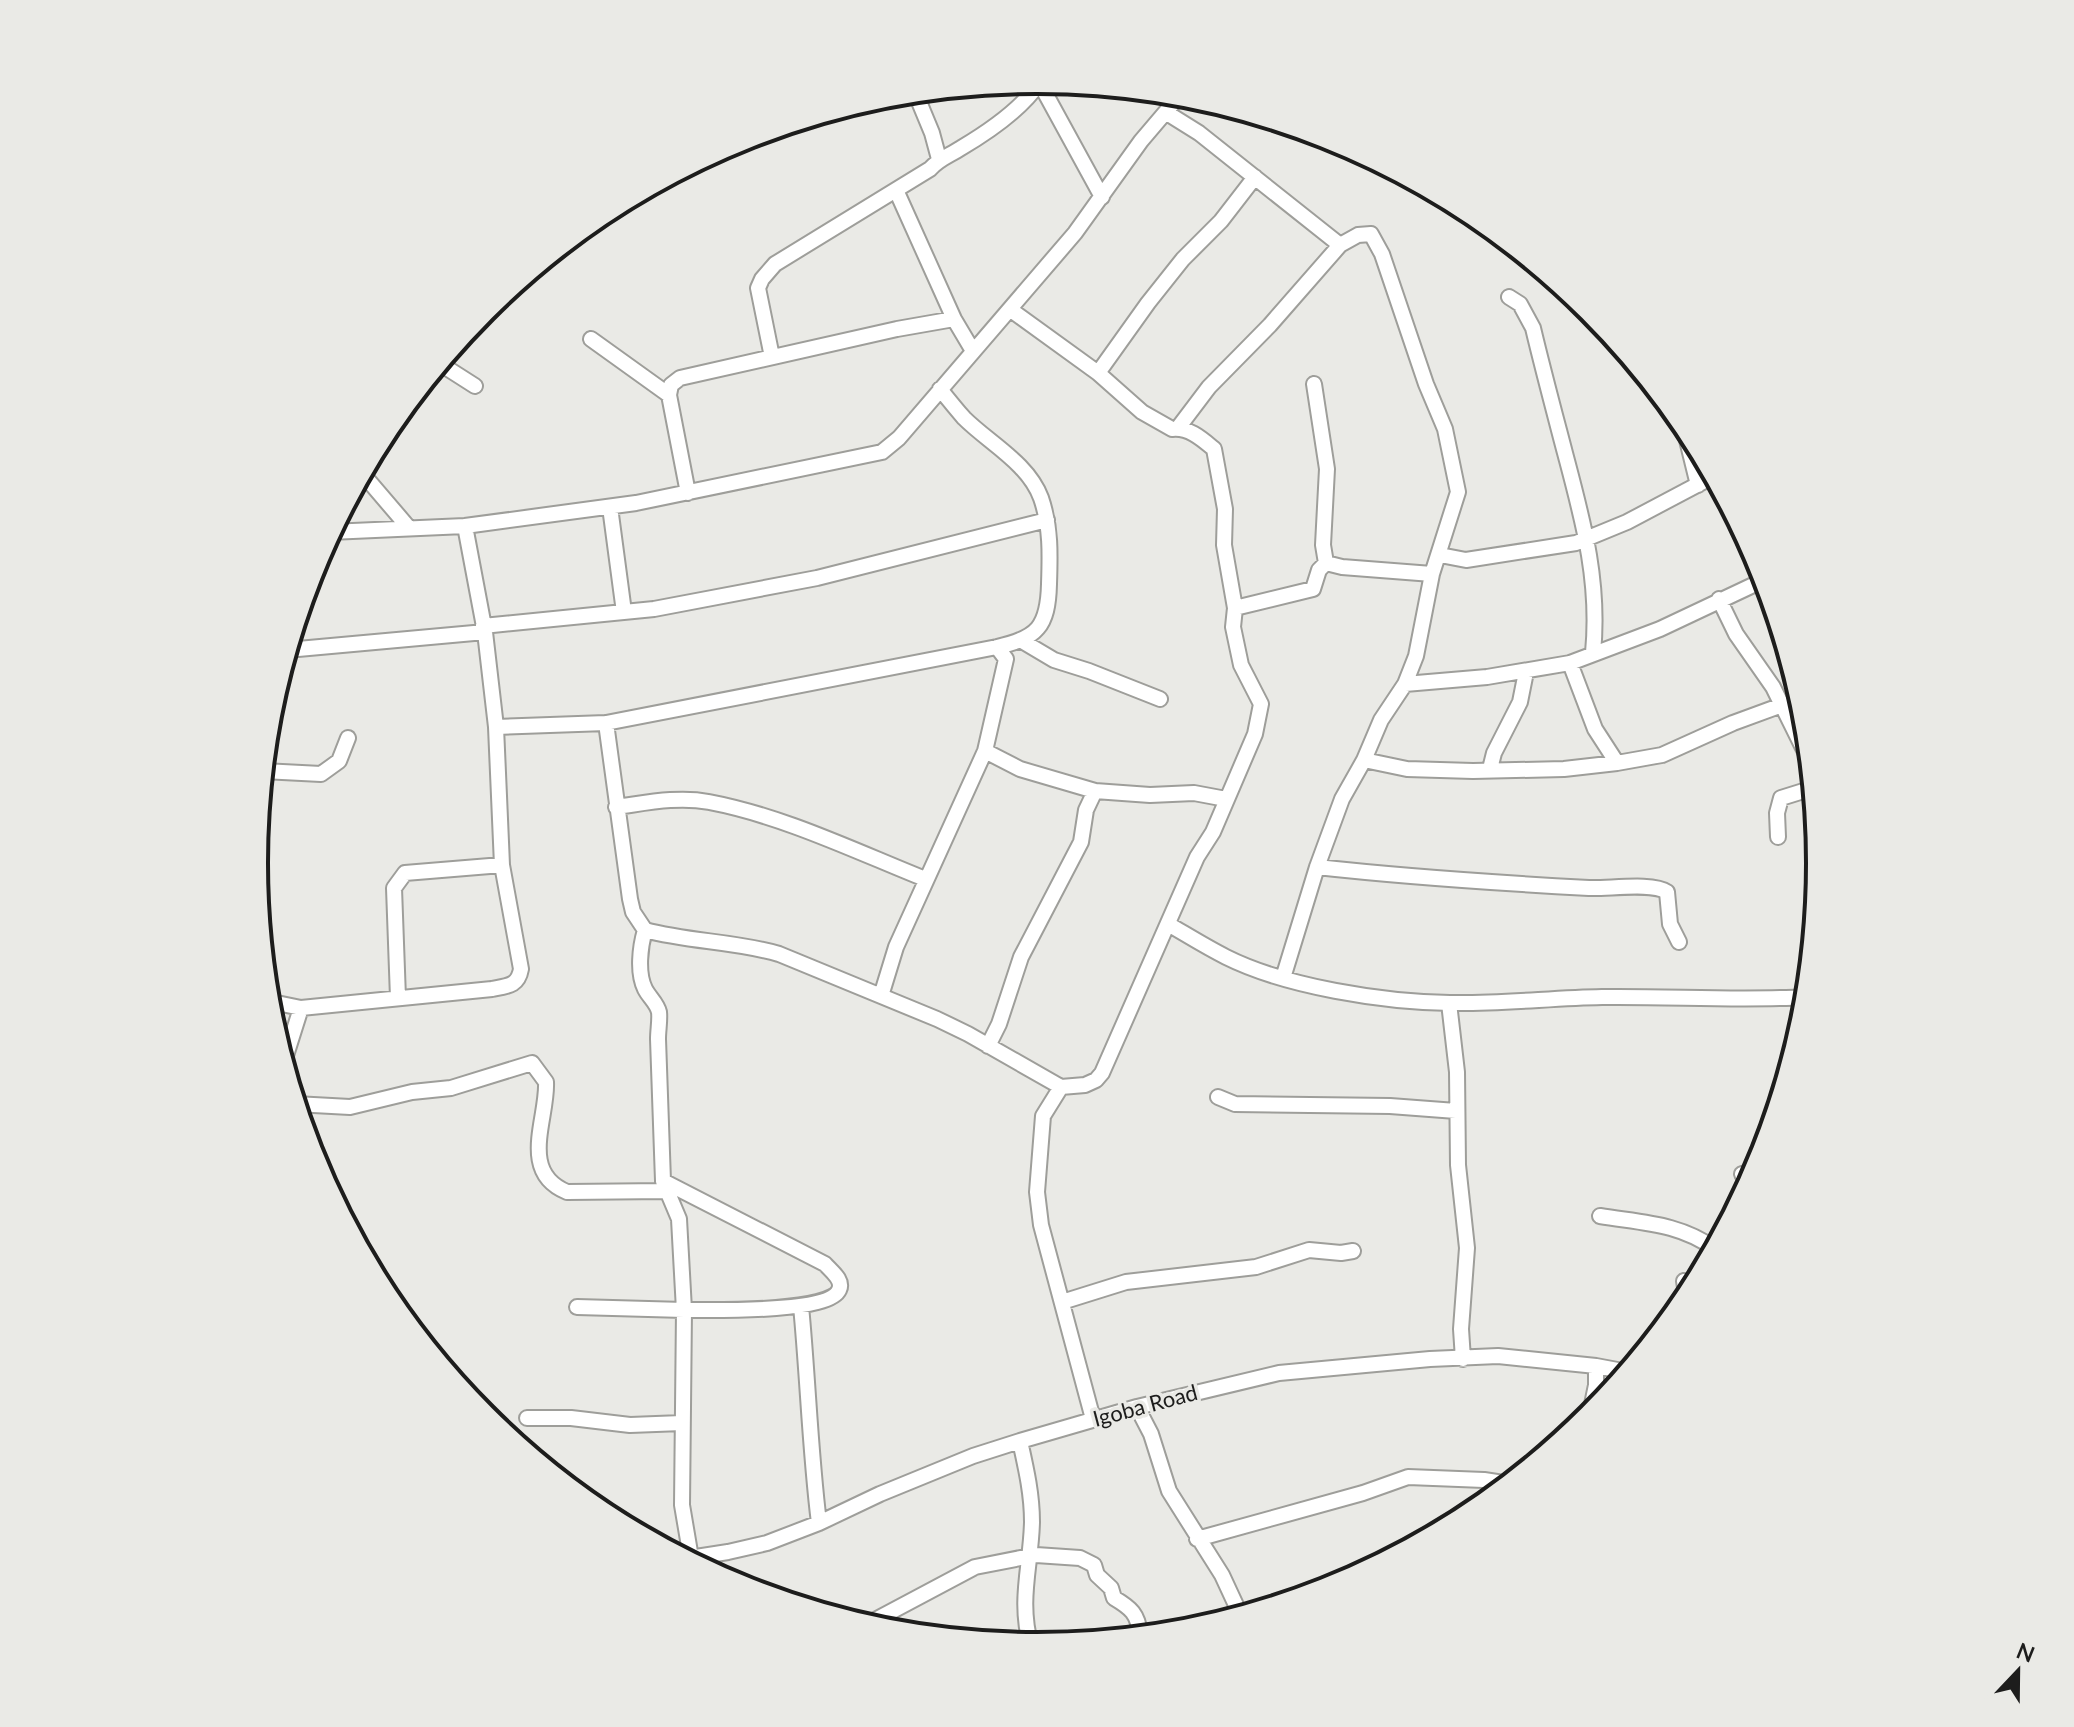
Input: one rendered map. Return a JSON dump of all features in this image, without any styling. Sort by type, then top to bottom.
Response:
[{"type":"street","points":[[772,357],[758,288],[775,264],[930,169],[939,159],[960,150],[1032,94]]},
{"type":"street","points":[[1045,94],[1102,197]]},
{"type":"street","points":[[920,104],[939,159]]},
{"type":"street","points":[[343,531],[465,526],[610,507],[882,452],[899,438],[1011,310],[1102,197],[1141,141],[1172,107]]},
{"type":"street","points":[[1167,113],[1199,133],[1340,245]]},
{"type":"street","points":[[1098,373],[1183,259],[1216,227],[1255,177]]},
{"type":"street","points":[[896,190],[954,319],[973,351]]},
{"type":"street","points":[[1178,428],[1209,387],[1270,325],[1340,245],[1365,233],[1371,234],[1376,240],[1445,429],[1458,492],[1432,574],[1416,656],[1405,684],[1381,720],[1364,760],[1342,799],[1317,867],[1283,978]]},
{"type":"street","points":[[1509,297],[1520,304],[1533,328],[1587,537],[1595,617],[1593,653]]},
{"type":"street","points":[[606,723],[630,899],[633,912],[645,930],[755,947],[836,975],[937,1019],[1061,1087],[1085,1085],[1096,1080],[1102,1073],[1197,857],[1213,832],[1255,734],[1261,704],[1241,665],[1233,627],[1235,608],[1224,545],[1225,509],[1214,449],[1195,434],[1172,429],[1153,419],[1098,373],[1011,310]]},
{"type":"street","points":[[688,493],[669,395],[671,385],[680,378],[954,319]]},
{"type":"street","points":[[591,339],[669,395]]},
{"type":"street","points":[[448,369],[475,386]]},
{"type":"street","points":[[1314,384],[1327,469],[1323,545],[1326,563]]},
{"type":"street","points":[[496,727],[606,723],[997,647],[1022,641],[1034,634],[1040,627],[1048,601],[1050,542],[1040,495],[1023,471],[964,418],[940,389]]},
{"type":"street","points":[[1189,413],[1195,434]]},
{"type":"street","points":[[1692,461],[1698,485]]},
{"type":"street","points":[[1440,555],[1466,560],[1576,543],[1627,522],[1704,481]]},
{"type":"street","points":[[369,482],[409,528]]},
{"type":"street","points":[[610,507],[624,612]]},
{"type":"street","points":[[298,649],[654,609],[817,578],[1047,520]]},
{"type":"street","points":[[280,1004],[301,1008],[512,986],[519,980],[521,969],[502,865],[496,727],[484,629],[465,526]]},
{"type":"street","points":[[1326,563],[1432,574]]},
{"type":"street","points":[[1235,608],[1313,589],[1319,570],[1326,563]]},
{"type":"street","points":[[1405,684],[1526,672],[1570,663],[1660,629],[1754,584]]},
{"type":"street","points":[[1719,599],[1736,634],[1759,665],[1795,731]]},
{"type":"street","points":[[1022,641],[1067,666],[1089,671],[1160,699]]},
{"type":"street","points":[[881,996],[896,947],[985,751],[1006,659],[997,647]]},
{"type":"street","points":[[1570,663],[1595,729],[1617,763]]},
{"type":"street","points":[[1490,769],[1494,753],[1520,702],[1526,672]]},
{"type":"street","points":[[1364,760],[1407,769],[1473,771],[1564,769],[1617,763],[1662,755],[1782,705]]},
{"type":"street","points":[[273,772],[321,774],[339,761],[348,738]]},
{"type":"street","points":[[985,751],[1020,769],[1095,791],[1150,795],[1194,793],[1226,799]]},
{"type":"street","points":[[988,1046],[999,1024],[1021,957],[1081,842],[1086,810],[1095,791]]},
{"type":"street","points":[[1778,837],[1777,813],[1781,798],[1803,791]]},
{"type":"street","points":[[616,807],[663,801],[708,802],[785,824],[925,879]]},
{"type":"street","points":[[398,998],[394,888],[399,878],[405,873],[502,865]]},
{"type":"street","points":[[1317,867],[1439,879],[1607,889],[1659,886],[1667,892],[1670,924],[1679,942]]},
{"type":"street","points":[[1168,924],[1228,958],[1283,978],[1349,994],[1449,1003],[1652,996],[1745,1000],[1795,998]]},
{"type":"street","points":[[645,930],[641,947],[643,982],[659,1015],[665,1186],[679,1219],[684,1310],[682,1505],[686,1548]]},
{"type":"street","points":[[1449,1003],[1457,1072],[1458,1165],[1467,1248],[1461,1329],[1463,1359]]},
{"type":"street","points":[[289,1045],[301,1008]]},
{"type":"street","points":[[306,1105],[350,1107],[412,1092],[451,1088],[532,1063],[546,1082],[537,1140],[540,1158],[542,1168],[557,1188],[583,1193],[665,1186],[825,1264],[839,1280],[838,1292],[829,1299],[801,1306],[684,1310],[577,1307]]},
{"type":"street","points":[[1061,1087],[1043,1116],[1037,1192],[1041,1225],[1093,1419]]},
{"type":"street","points":[[1218,1097],[1235,1104],[1390,1106],[1456,1111]]},
{"type":"street","points":[[1600,1216],[1672,1226],[1706,1243]]},
{"type":"street","points":[[1062,1302],[1126,1282],[1256,1267],[1309,1250],[1353,1251]]},
{"type":"street","points":[[801,1306],[809,1383],[811,1457],[819,1523]]},
{"type":"street","name":"Igoba Road","points":[[700,1555],[767,1543],[973,1456],[1020,1441],[1137,1407],[1279,1373],[1498,1356],[1617,1370]]},
{"type":"street","points":[[1594,1394],[1596,1366]]},
{"type":"street","points":[[1137,1407],[1151,1434],[1169,1491],[1222,1575],[1237,1607]]},
{"type":"street","points":[[527,1418],[571,1418],[630,1425],[682,1423]]},
{"type":"street","points":[[1020,1441],[1031,1489],[1032,1521],[1025,1596],[1028,1633]]},
{"type":"street","points":[[1197,1539],[1363,1493],[1408,1477],[1494,1482]]},
{"type":"street","points":[[881,1617],[975,1567],[1028,1556],[1073,1557],[1094,1565],[1097,1575],[1111,1588],[1114,1598],[1138,1616],[1139,1626]]}]
